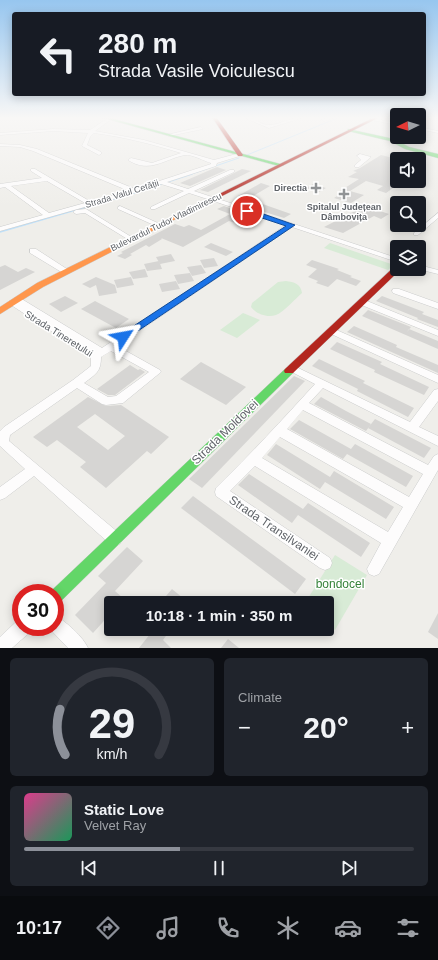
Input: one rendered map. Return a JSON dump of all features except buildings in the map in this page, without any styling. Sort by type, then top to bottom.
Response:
[{"type":"street","points":[[25,147],[35,150],[135,191]]},
{"type":"street","points":[[86,147],[98,153]]},
{"type":"street","points":[[166,147],[214,162]]},
{"type":"street","points":[[212,147],[280,165]]},
{"type":"street","points":[[235,147],[240,155]]},
{"type":"street","name":"Bulevardul Tudor Vladimirescu","points":[[0,312],[15,301],[66,271],[316,147]]},
{"type":"street","points":[[405,147],[438,156]]},
{"type":"street","points":[[131,160],[152,165],[186,153]]},
{"type":"street","name":"Strada Valul Cetății","points":[[0,230],[135,191],[214,165],[214,162],[240,155]]},
{"type":"street","points":[[357,166],[364,160]]},
{"type":"street","points":[[33,170],[90,204]]},
{"type":"street","points":[[153,208],[232,171]]},
{"type":"street","points":[[3,186],[47,179]]},
{"type":"street","points":[[161,182],[390,258]]},
{"type":"street","points":[[3,186],[48,216]]},
{"type":"street","points":[[120,208],[158,225]]},
{"type":"street","name":"Strada Valul Cetății","points":[[0,235],[76,212],[86,211],[131,239]]},
{"type":"street","points":[[416,234],[437,216]]},
{"type":"street","points":[[103,352],[291,225]]},
{"type":"street","points":[[33,251],[66,271]]},
{"type":"street","points":[[426,269],[438,272]]},
{"type":"street","name":"Strada Moldovei","points":[[64,588],[390,276]]},
{"type":"street","points":[[396,291],[438,306]]},
{"type":"street","name":"Strada Tineretului","points":[[15,301],[103,352],[156,372],[119,400],[106,401],[78,384]]},
{"type":"street","points":[[362,302],[438,333]]},
{"type":"street","points":[[332,331],[438,379]]},
{"type":"street","name":"Strada Tineretului","points":[[103,352],[96,367],[78,384],[8,430],[3,435],[4,443],[115,539]]},
{"type":"street","points":[[292,368],[438,441]]},
{"type":"street","name":"Strada Transilvaniei","points":[[321,383],[254,459],[221,492],[325,563]]},
{"type":"street","points":[[412,428],[438,393]]},
{"type":"street","points":[[301,404],[430,472]]},
{"type":"street","points":[[278,430],[411,505]]},
{"type":"street","points":[[254,459],[390,541]]},
{"type":"street","points":[[374,569],[438,459]]},
{"type":"street","points":[[0,494],[34,469]]},
{"type":"street","points":[[64,633],[80,648]]},
{"type":"street","points":[[0,648],[13,636]]},
{"type":"green space","points":[[330,243],[390,264],[390,268],[388,270],[324,248]]},
{"type":"green space","points":[[286,281],[297,284],[302,293],[283,311],[273,316],[265,316],[256,312],[251,307],[252,303],[278,282]]},
{"type":"green space","points":[[243,313],[260,320],[237,338],[220,330]]},
{"type":"green space","name":"bondocel","points":[[335,555],[367,575],[335,630],[334,596],[309,596]]},
{"type":"waterway","points":[[247,155],[266,147]]},
{"type":"waterway","points":[[190,175],[239,158]]},
{"type":"waterway","points":[[0,232],[134,193],[190,175]]},
{"type":"traffic: fast","points":[[215,147],[281,165]]},
{"type":"traffic: fast","points":[[406,147],[438,156]]},
{"type":"traffic: fast","points":[[64,588],[289,371]]},
{"type":"traffic: slow","points":[[0,311],[40,285],[196,207]]},
{"type":"traffic: jam","points":[[235,147],[240,155]]},
{"type":"traffic: jam","points":[[196,207],[317,147]]},
{"type":"traffic: jam","points":[[289,371],[390,276]]},
{"type":"place","name":"Directia","points":[[316,188]]},
{"type":"place","name":"Spitalul Județean Dâmbovița","points":[[344,194]]},
{"type":"route","points":[[123,337],[291,225],[247,211]]}]
